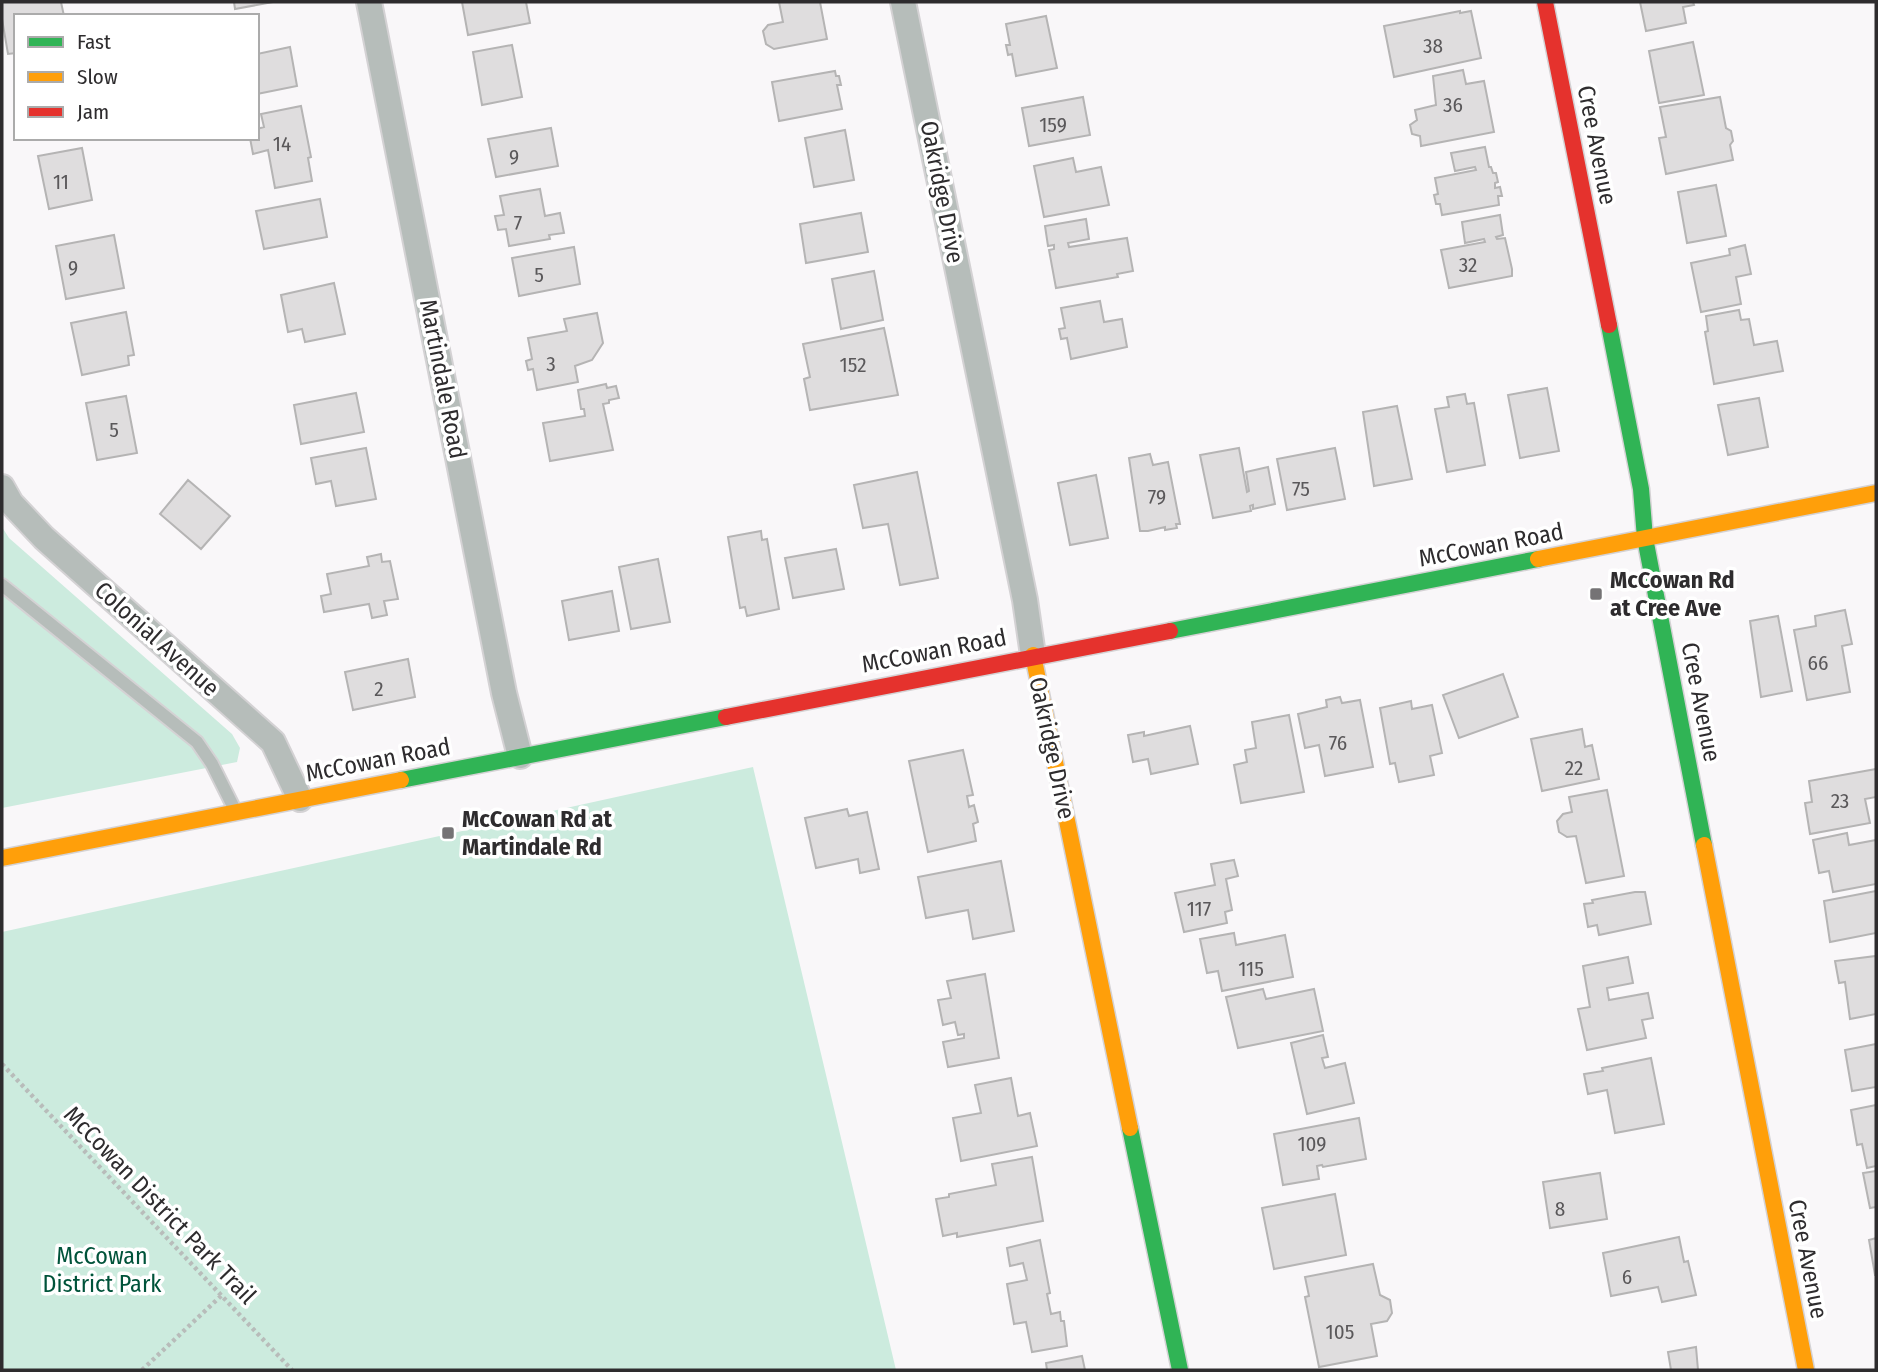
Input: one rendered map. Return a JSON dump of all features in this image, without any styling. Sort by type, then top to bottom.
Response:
[{"type":"street","name":"Martindale Road","points":[[369,2],[504,693],[520,756]]},
{"type":"street","name":"Oakridge Drive","points":[[903,2],[1025,600],[1033,655],[1180,1370]]},
{"type":"street","name":"Cree Avenue","points":[[1545,2],[1641,489],[1645,538],[1806,1370]]},
{"type":"street","name":"Colonial Avenue","points":[[2,487],[11,503],[44,538],[273,742],[300,799]]},
{"type":"street","name":"McCowan Road","points":[[2,858],[1033,655],[1876,493]]},
{"type":"lane","points":[[2,585],[197,742],[212,764],[236,812]]},
{"type":"path","name":"McCowan District Park Trail","points":[[2,1064],[292,1370]]},
{"type":"path","points":[[142,1370],[222,1295]]},
{"type":"green space","points":[[2,527],[9,538],[232,734],[240,748],[237,762],[2,808]]},
{"type":"green space","name":"McCowan District Park","points":[[753,767],[896,1370],[2,1370],[2,932]]},
{"type":"building","points":[[2,2],[61,2],[64,14],[14,14],[14,53],[8,54]]},
{"type":"building","points":[[234,2],[273,2],[235,9]]},
{"type":"building","points":[[462,2],[526,2],[530,23],[468,35]]},
{"type":"building","points":[[779,2],[820,2],[827,39],[774,49],[766,44],[763,31],[768,25],[783,22]]},
{"type":"building","points":[[1640,2],[1693,2],[1694,5],[1683,7],[1686,23],[1646,31]]},
{"type":"building","points":[[1471,11],[1481,58],[1394,77],[1384,26]]},
{"type":"building","points":[[1046,16],[1057,68],[1016,76],[1012,54],[1008,55],[1006,45],[1010,45],[1006,24]]},
{"type":"building","points":[[1693,42],[1704,95],[1659,103],[1649,51]]},
{"type":"building","points":[[512,45],[522,97],[482,105],[473,52]]},
{"type":"building","points":[[290,47],[297,86],[259,94],[259,54]]},
{"type":"building","points":[[1463,70],[1466,84],[1484,81],[1494,132],[1421,146],[1420,136],[1412,134],[1410,125],[1417,120],[1415,110],[1436,105],[1433,76]]},
{"type":"building","points":[[835,71],[841,85],[837,85],[842,109],[779,121],[772,82]]},
{"type":"building","points":[[1083,97],[1090,135],[1029,146],[1022,108]]},
{"type":"building","points":[[1720,97],[1726,128],[1731,131],[1733,160],[1666,174],[1659,138],[1666,137],[1660,107]]},
{"type":"building","points":[[301,106],[311,157],[308,158],[312,181],[275,188],[268,150],[253,154],[250,140],[259,140],[259,128],[264,127],[261,114]]},
{"type":"building","points":[[551,128],[558,166],[496,177],[488,139]]},
{"type":"building","points":[[845,130],[854,180],[814,187],[805,138]]},
{"type":"building","points":[[1485,147],[1489,167],[1496,173],[1498,182],[1495,183],[1495,188],[1500,187],[1502,196],[1498,196],[1499,205],[1442,215],[1440,204],[1436,204],[1434,195],[1438,194],[1435,178],[1476,170],[1475,167],[1455,171],[1451,153]]},
{"type":"building","points":[[82,148],[92,200],[49,209],[38,156]]},
{"type":"building","points":[[1073,158],[1076,172],[1101,167],[1109,205],[1044,217],[1034,166]]},
{"type":"building","points":[[1716,185],[1726,236],[1687,243],[1678,192]]},
{"type":"building","points":[[540,189],[545,216],[560,213],[564,233],[549,235],[550,239],[509,246],[506,229],[498,230],[495,216],[504,215],[500,196]]},
{"type":"building","points":[[320,199],[327,237],[264,249],[256,211]]},
{"type":"building","points":[[861,213],[868,252],[806,263],[800,224]]},
{"type":"building","points":[[1500,215],[1503,235],[1496,237],[1505,238],[1512,276],[1449,288],[1441,250],[1485,242],[1484,239],[1465,243],[1462,222]]},
{"type":"building","points":[[1086,219],[1089,239],[1068,243],[1069,247],[1127,238],[1133,271],[1117,274],[1118,277],[1056,288],[1049,250],[1054,249],[1054,245],[1048,246],[1045,226]]},
{"type":"building","points":[[114,235],[124,288],[66,299],[56,246]]},
{"type":"building","points":[[1745,245],[1751,274],[1736,277],[1741,304],[1701,312],[1691,263],[1730,255],[1729,249]]},
{"type":"building","points":[[574,247],[580,284],[519,296],[512,258]]},
{"type":"building","points":[[874,271],[883,320],[841,329],[832,279]]},
{"type":"building","points":[[334,283],[345,334],[305,342],[302,329],[288,332],[281,295]]},
{"type":"building","points":[[1100,301],[1104,322],[1122,319],[1127,347],[1071,359],[1067,338],[1061,339],[1059,329],[1065,328],[1061,308]]},
{"type":"building","points":[[1739,310],[1741,320],[1749,319],[1754,345],[1777,341],[1783,371],[1714,384],[1705,332],[1708,331],[1706,316]]},
{"type":"building","points":[[126,312],[134,355],[128,356],[129,365],[82,375],[71,323]]},
{"type":"building","points":[[597,313],[603,343],[592,360],[575,366],[578,382],[537,390],[533,369],[528,370],[526,361],[532,359],[528,338],[567,331],[564,319]]},
{"type":"building","points":[[884,328],[898,395],[810,410],[804,379],[810,377],[803,344]]},
{"type":"building","points":[[606,384],[607,388],[616,386],[619,398],[603,404],[613,450],[550,461],[543,423],[585,416],[578,390]]},
{"type":"building","points":[[1547,388],[1559,451],[1520,458],[1508,395]]},
{"type":"building","points":[[356,393],[364,432],[301,444],[294,405]]},
{"type":"building","points":[[1465,394],[1467,404],[1474,403],[1485,465],[1447,472],[1435,409],[1449,407],[1447,397]]},
{"type":"building","points":[[126,396],[137,453],[97,460],[86,403]]},
{"type":"building","points":[[1759,398],[1768,447],[1728,455],[1718,405]]},
{"type":"building","points":[[1397,406],[1412,479],[1374,486],[1363,412]]},
{"type":"building","points":[[366,448],[376,499],[336,506],[331,481],[316,484],[311,458]]},
{"type":"building","points":[[1239,448],[1247,492],[1246,472],[1268,467],[1275,504],[1253,509],[1253,505],[1250,506],[1251,511],[1213,518],[1200,455]]},
{"type":"building","points":[[1335,448],[1345,499],[1287,510],[1277,459]]},
{"type":"building","points":[[1150,454],[1153,465],[1168,462],[1180,524],[1176,524],[1177,528],[1140,531],[1129,458]]},
{"type":"building","points":[[917,472],[938,578],[900,585],[888,524],[863,528],[854,485]]},
{"type":"building","points":[[1096,475],[1108,538],[1070,545],[1058,483]]},
{"type":"building","points":[[188,480],[230,516],[201,549],[160,514]]},
{"type":"building","points":[[761,531],[762,540],[767,539],[779,609],[747,616],[745,607],[740,608],[728,537]]},
{"type":"building","points":[[836,549],[844,589],[793,598],[785,558]]},
{"type":"building","points":[[381,554],[382,562],[390,561],[398,599],[384,601],[387,615],[372,618],[369,604],[324,612],[321,596],[331,594],[327,574],[369,566],[367,557]]},
{"type":"building","points":[[658,559],[670,622],[631,629],[619,567]]},
{"type":"building","points":[[612,591],[619,631],[569,640],[562,601]]},
{"type":"building","points":[[1845,610],[1852,644],[1842,646],[1850,692],[1807,700],[1794,630],[1816,626],[1815,616]]},
{"type":"building","points":[[1778,616],[1792,691],[1761,697],[1750,621]]},
{"type":"building","points":[[408,659],[415,697],[353,710],[345,672]]},
{"type":"building","points":[[1503,674],[1518,717],[1459,738],[1443,695]]},
{"type":"building","points":[[1340,697],[1342,703],[1360,700],[1373,767],[1325,776],[1319,745],[1305,748],[1298,714],[1327,707],[1326,700]]},
{"type":"building","points":[[1411,701],[1412,709],[1432,705],[1442,753],[1430,756],[1434,775],[1399,782],[1395,763],[1390,764],[1380,708]]},
{"type":"building","points":[[1289,715],[1304,792],[1241,803],[1234,765],[1247,762],[1245,750],[1256,748],[1252,722]]},
{"type":"building","points":[[1190,726],[1198,764],[1151,774],[1148,759],[1133,762],[1128,735],[1144,732],[1144,736]]},
{"type":"building","points":[[1582,729],[1585,747],[1592,745],[1599,779],[1542,791],[1531,739]]},
{"type":"building","points":[[963,750],[973,795],[967,796],[969,807],[974,805],[978,822],[973,824],[976,841],[928,852],[909,761]]},
{"type":"building","points":[[1876,769],[1876,797],[1865,799],[1870,823],[1810,834],[1805,803],[1812,802],[1809,781]]},
{"type":"building","points":[[1607,790],[1624,876],[1586,883],[1576,836],[1567,837],[1559,832],[1557,821],[1563,814],[1572,812],[1569,797]]},
{"type":"building","points":[[847,809],[849,816],[867,812],[879,869],[860,873],[858,859],[816,868],[805,818]]},
{"type":"building","points":[[1847,833],[1849,845],[1876,840],[1876,884],[1833,892],[1829,871],[1819,873],[1813,840]]},
{"type":"building","points":[[1234,860],[1238,876],[1226,879],[1232,910],[1225,912],[1227,923],[1184,932],[1175,893],[1215,885],[1211,864]]},
{"type":"building","points":[[1001,861],[1014,931],[973,939],[968,910],[926,918],[918,877]]},
{"type":"building","points":[[1876,891],[1876,933],[1830,942],[1824,901]]},
{"type":"building","points":[[1645,892],[1651,924],[1599,935],[1597,925],[1588,927],[1584,904]]},
{"type":"building","points":[[1234,933],[1236,945],[1285,935],[1293,977],[1222,991],[1218,971],[1207,973],[1200,939]]},
{"type":"building","points":[[1876,956],[1876,1014],[1850,1019],[1845,982],[1839,983],[1835,961]]},
{"type":"building","points":[[1628,957],[1633,983],[1607,988],[1609,1000],[1648,993],[1653,1018],[1642,1020],[1646,1038],[1587,1050],[1578,1009],[1590,1007],[1583,966]]},
{"type":"building","points":[[985,974],[999,1058],[948,1067],[943,1042],[964,1038],[964,1034],[958,1035],[955,1022],[943,1025],[938,1000],[951,998],[947,981]]},
{"type":"building","points":[[1263,989],[1266,999],[1314,989],[1323,1031],[1238,1048],[1226,997]]},
{"type":"building","points":[[1323,1035],[1328,1057],[1322,1058],[1325,1068],[1345,1063],[1354,1103],[1307,1114],[1291,1043]]},
{"type":"building","points":[[1876,1044],[1876,1087],[1852,1091],[1845,1050]]},
{"type":"building","points":[[1651,1058],[1664,1124],[1615,1133],[1607,1090],[1588,1094],[1584,1074]]},
{"type":"building","points":[[1011,1078],[1018,1116],[1030,1113],[1037,1146],[961,1161],[953,1118],[981,1113],[975,1085]]},
{"type":"building","points":[[1876,1105],[1876,1166],[1867,1168],[1862,1144],[1857,1145],[1851,1110]]},
{"type":"building","points":[[1359,1118],[1366,1159],[1317,1166],[1319,1179],[1283,1185],[1274,1134]]},
{"type":"building","points":[[1032,1157],[1043,1221],[957,1237],[957,1233],[943,1236],[936,1199],[996,1185],[992,1164]]},
{"type":"building","points":[[1876,1171],[1876,1207],[1870,1208],[1863,1173]]},
{"type":"building","points":[[1600,1173],[1607,1219],[1550,1228],[1543,1182]]},
{"type":"building","points":[[1335,1194],[1346,1255],[1274,1269],[1262,1208]]},
{"type":"building","points":[[1679,1237],[1684,1262],[1688,1261],[1696,1295],[1662,1302],[1658,1287],[1611,1296],[1603,1253]]},
{"type":"building","points":[[1876,1238],[1876,1275],[1875,1275],[1869,1240]]},
{"type":"building","points":[[1040,1240],[1051,1314],[1060,1312],[1061,1321],[1064,1321],[1067,1346],[1032,1352],[1026,1322],[1014,1324],[1007,1284],[1027,1280],[1023,1263],[1010,1266],[1007,1248]]},
{"type":"building","points":[[1373,1264],[1380,1295],[1390,1300],[1392,1313],[1387,1321],[1371,1324],[1377,1356],[1319,1367],[1305,1297],[1309,1296],[1305,1277]]},
{"type":"building","points":[[1696,1347],[1698,1370],[1671,1370],[1668,1352]]},
{"type":"building","points":[[1082,1356],[1085,1370],[1047,1370],[1046,1363]]},
{"type":"traffic: fast","points":[[1609,325],[1641,489],[1645,538],[1704,845]]},
{"type":"traffic: fast","points":[[1170,631],[1538,559]]},
{"type":"traffic: fast","points":[[401,780],[726,717]]},
{"type":"traffic: fast","points":[[1130,1128],[1180,1370]]},
{"type":"traffic: slow","points":[[1538,559],[1876,493]]},
{"type":"traffic: slow","points":[[1033,655],[1130,1128]]},
{"type":"traffic: slow","points":[[2,858],[401,780]]},
{"type":"traffic: slow","points":[[1704,845],[1806,1370]]},
{"type":"traffic: jam","points":[[1545,2],[1609,325]]},
{"type":"traffic: jam","points":[[726,717],[1170,631]]},
{"type":"place","name":"McCowan Rd at Cree Ave","points":[[1596,594]]},
{"type":"place","name":"McCowan Rd at Martindale Rd","points":[[448,833]]}]
